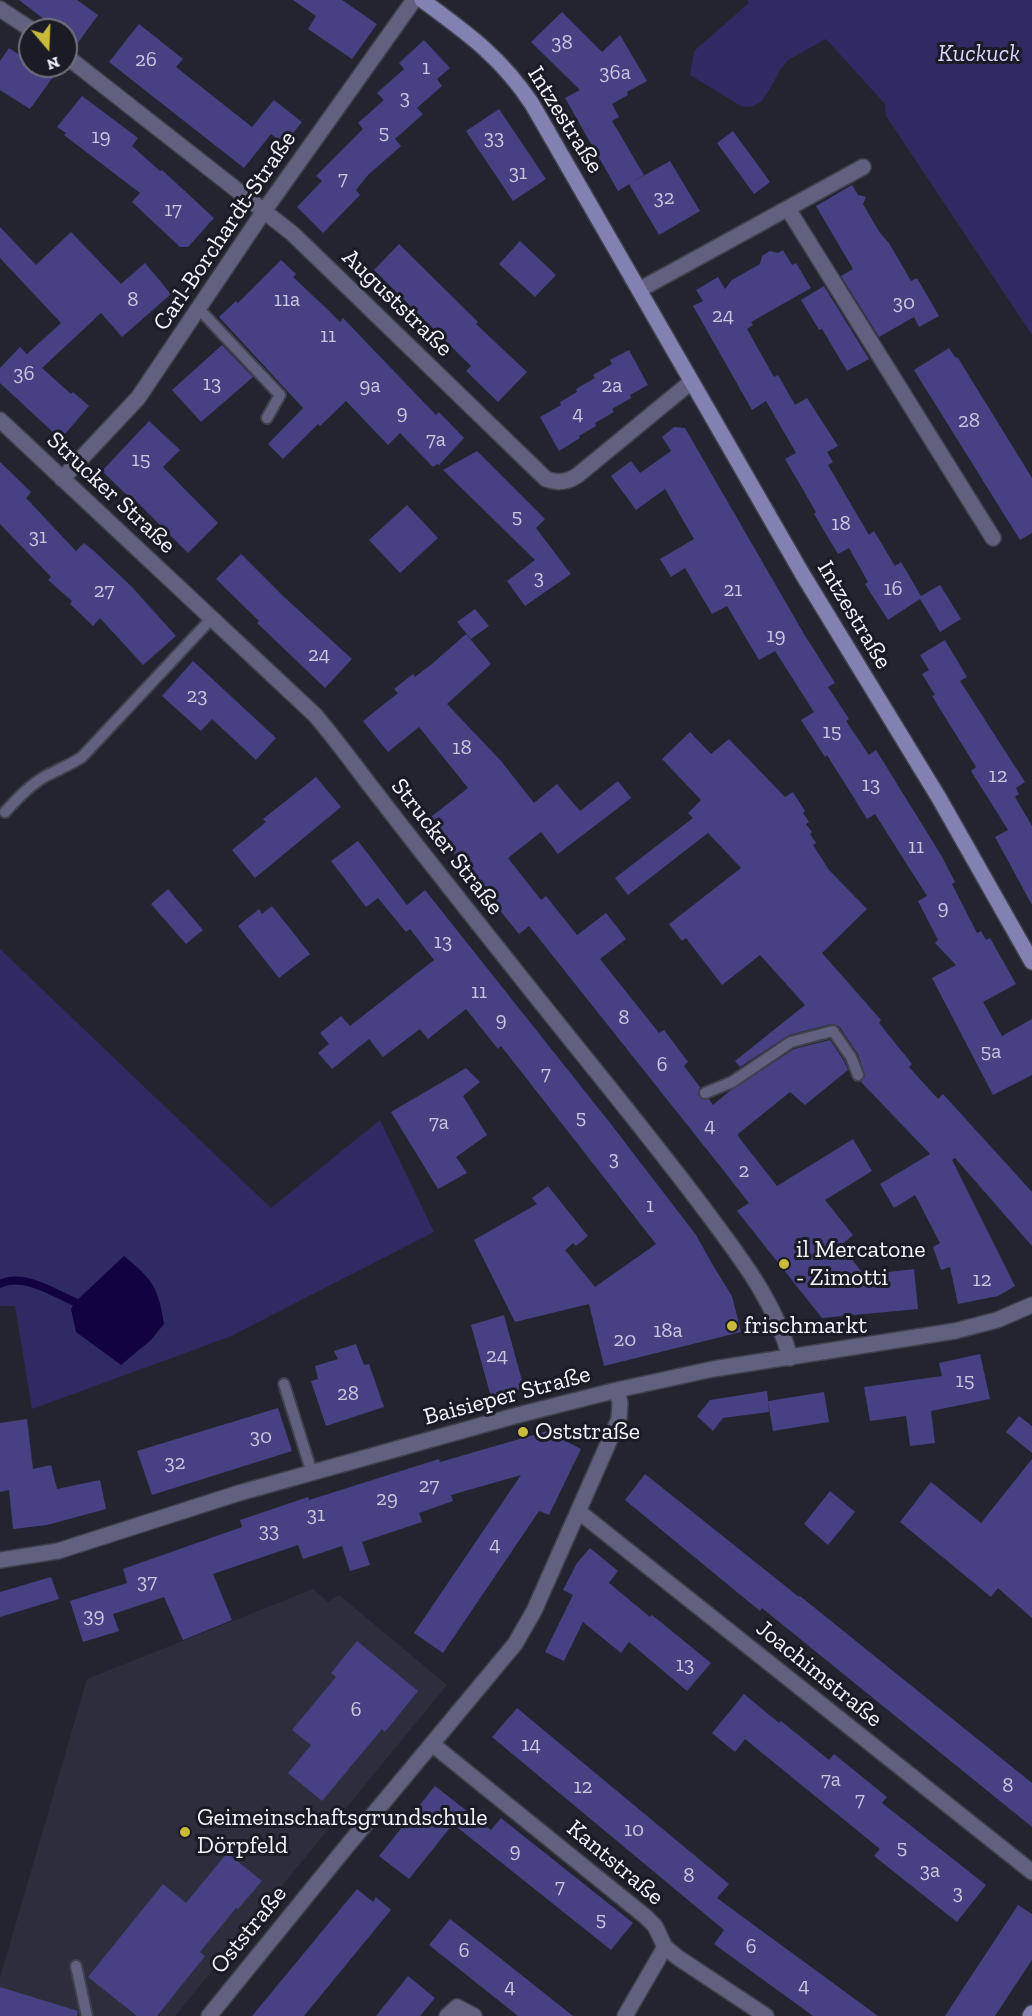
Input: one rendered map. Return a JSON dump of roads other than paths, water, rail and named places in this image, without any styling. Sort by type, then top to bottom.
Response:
[{"type":"main road","name":"Intzestraße","points":[[422,0],[494,56],[517,81],[803,575],[939,798],[1032,962]]},
{"type":"street","name":"Carl-Borchardt-Straße","points":[[62,479],[138,398],[264,211],[414,0]]},
{"type":"street","points":[[0,9],[18,21]]},
{"type":"street","name":"Auguststraße","points":[[78,65],[293,234],[540,474],[552,481],[569,481],[578,475],[692,382]]},
{"type":"street","points":[[639,290],[863,167]]},
{"type":"street","points":[[788,209],[993,538]]},
{"type":"street","name":"Strucker Straße","points":[[0,420],[315,715],[348,754],[378,796],[677,1173],[740,1257],[771,1307],[784,1334],[790,1358]]},
{"type":"street","name":"Baisieper Straße","points":[[0,1560],[58,1551],[227,1497],[518,1415],[617,1390],[713,1369],[955,1331],[997,1320],[1032,1305]]},
{"type":"street","name":"Oststraße","points":[[209,2016],[526,1628],[619,1419],[621,1403],[617,1390]]},
{"type":"street","name":"Joachimstraße","points":[[578,1511],[1032,1872]]},
{"type":"street","name":"Kantstraße","points":[[432,1744],[646,1917],[656,1926],[665,1947],[676,1957],[766,2016]]},
{"type":"street","points":[[625,2016],[665,1947]]},
{"type":"street","points":[[447,2016],[457,2007],[474,2016]]},
{"type":"lane","points":[[198,309],[280,395],[267,418]]},
{"type":"lane","points":[[5,812],[25,791],[82,757],[212,618]]},
{"type":"lane","points":[[705,1093],[732,1083],[791,1042],[833,1031],[851,1057],[858,1076]]},
{"type":"lane","points":[[284,1384],[312,1473]]},
{"type":"lane","points":[[76,1966],[87,2016]]},
{"type":"waterway","points":[[0,1284],[18,1280],[28,1282],[75,1302]]},
{"type":"place","name":"il Mercatone - Zimotti","points":[[784,1264]]},
{"type":"place","name":"frischmarkt","points":[[732,1326]]},
{"type":"place","name":"Oststraße","points":[[523,1432]]},
{"type":"place","name":"Geimeinschaftsgrundschule Dörpfeld","points":[[185,1832]]},
{"type":"park label","name":"Kuckuck","points":[[979,54]]}]
